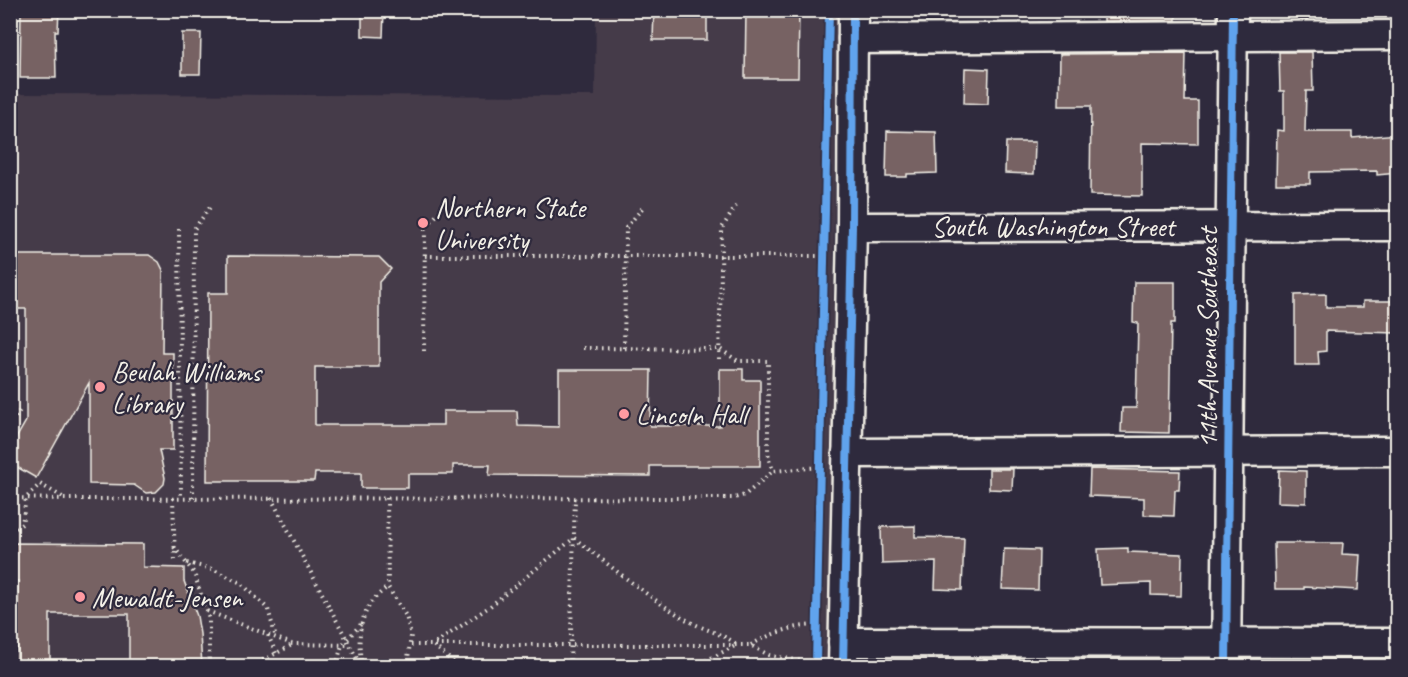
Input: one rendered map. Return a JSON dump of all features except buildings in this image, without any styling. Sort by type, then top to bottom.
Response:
[{"type":"street","points":[[853,10],[852,227],[834,460],[830,652],[1227,654],[1398,643]]},
{"type":"street","points":[[853,39],[1233,23],[1398,35]]},
{"type":"street","name":"11th Avenue Southeast","points":[[1227,654],[1233,23]]},
{"type":"street","name":"South Washington Street","points":[[852,227],[1398,226]]},
{"type":"street","points":[[834,460],[1229,452],[1398,452]]},
{"type":"path","points":[[193,498],[194,229],[211,206]]},
{"type":"path","points":[[424,351],[424,228],[445,206]]},
{"type":"path","points":[[624,348],[626,228],[644,206]]},
{"type":"path","points":[[719,359],[722,228],[736,206]]},
{"type":"path","points":[[179,229],[181,498]]},
{"type":"path","points":[[824,247],[824,268]]},
{"type":"path","points":[[424,256],[824,256]]},
{"type":"path","points":[[583,348],[720,349],[738,361],[768,361],[768,453],[773,471]]},
{"type":"path","points":[[10,353],[15,361]]},
{"type":"path","points":[[10,428],[20,410]]},
{"type":"path","points":[[10,498],[66,500],[734,498],[745,495],[773,471],[834,460]]},
{"type":"path","points":[[820,478],[834,460]]},
{"type":"path","points":[[10,529],[15,529],[22,524],[26,498],[40,484],[66,500]]},
{"type":"path","points":[[173,498],[175,561]]},
{"type":"path","points":[[271,498],[362,666]]},
{"type":"path","points":[[387,498],[388,587],[406,616],[411,635],[407,666]]},
{"type":"path","points":[[570,666],[575,498]]},
{"type":"path","points":[[574,538],[636,586],[688,621],[727,637],[738,645]]},
{"type":"path","points":[[433,645],[489,606],[574,538]]},
{"type":"path","points":[[174,547],[194,573],[207,611],[210,629],[209,666]]},
{"type":"path","points":[[186,562],[212,569],[241,583],[268,609],[276,638]]},
{"type":"path","points":[[362,666],[359,650],[364,615],[376,595],[388,587]]},
{"type":"path","points":[[207,611],[292,644],[350,645]]},
{"type":"path","points":[[817,613],[817,625],[830,652]]},
{"type":"path","points":[[336,666],[342,645],[362,624]]},
{"type":"path","points":[[411,645],[750,645],[774,633],[800,626],[817,625]]},
{"type":"path","points":[[268,634],[276,653]]},
{"type":"path","points":[[252,666],[292,644]]},
{"type":"path","points":[[433,645],[458,666]]},
{"type":"path","points":[[695,666],[738,645]]},
{"type":"path","points":[[750,645],[769,655],[830,652]]},
{"type":"path","points":[[816,654],[830,652]]},
{"type":"shaded area","name":"Northern State University","points":[[596,11],[837,11],[829,666],[11,666],[11,94],[595,96]]},
{"type":"cycle path","points":[[829,10],[816,664],[844,666]]},
{"type":"cycle path","points":[[843,666],[852,227],[853,10]]},
{"type":"cycle path","points":[[1226,666],[1233,10]]},
{"type":"place","name":"Northern State University","points":[[423,223]]},
{"type":"place","name":"Beulah Williams Library","points":[[100,387]]},
{"type":"place","name":"Lincoln Hall","points":[[624,414]]},
{"type":"place","name":"Mewaldt-Jensen","points":[[80,597]]}]
